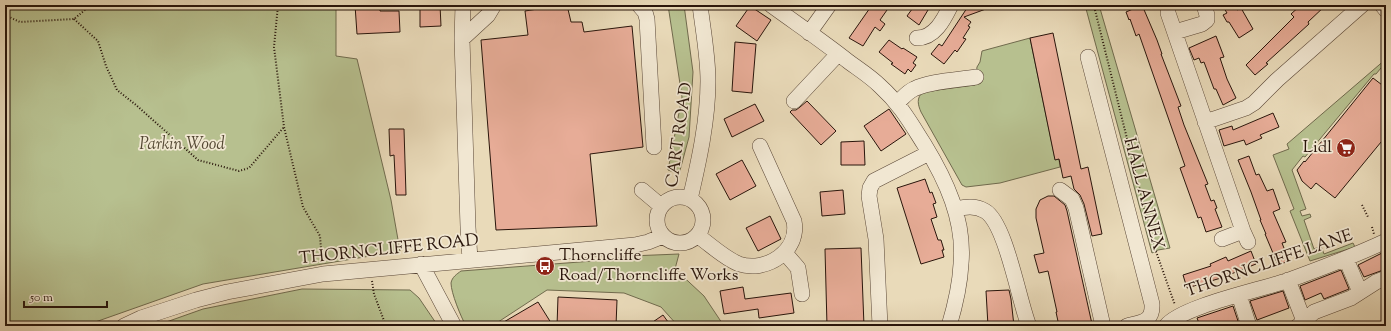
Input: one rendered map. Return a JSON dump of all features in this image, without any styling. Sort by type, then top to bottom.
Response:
[{"type":"street","points":[[463,5],[462,40],[470,260]]},
{"type":"street","points":[[462,40],[488,15],[494,5]]},
{"type":"street","points":[[639,5],[645,12],[647,19],[654,146]]},
{"type":"street","name":"CART ROAD","points":[[690,199],[698,164],[708,81],[700,5]]},
{"type":"street","points":[[771,5],[880,86],[905,113],[929,153],[951,196],[960,236],[961,263],[956,301],[950,326]]},
{"type":"street","points":[[809,33],[829,5]]},
{"type":"street","points":[[917,38],[929,36],[946,15],[951,5]]},
{"type":"street","points":[[1176,32],[1202,24],[1207,20],[1204,5]]},
{"type":"street","points":[[1205,122],[1246,108],[1254,103],[1277,80],[1362,5]]},
{"type":"street","points":[[1382,5],[1386,10]]},
{"type":"street","points":[[1168,13],[1176,32],[1205,122],[1245,237],[1222,239]]},
{"type":"street","points":[[794,101],[838,54]]},
{"type":"street","name":"HALL ANNEX","points":[[1088,58],[1152,304],[1152,312],[1147,320],[1127,326]]},
{"type":"street","points":[[898,104],[905,95],[926,84],[976,77]]},
{"type":"street","points":[[698,236],[735,262],[747,266],[769,263],[780,257],[785,252],[795,233],[792,216],[760,146]]},
{"type":"street","points":[[880,326],[876,239],[869,196],[870,188],[874,181],[929,153]]},
{"type":"street","points":[[642,190],[661,206]]},
{"type":"street","points":[[1060,190],[1072,199],[1076,208],[1103,326]]},
{"type":"street","points":[[674,197],[684,197],[698,204],[703,213],[704,220],[703,227],[698,236],[682,244],[669,240],[663,236],[658,228],[657,221],[661,206],[666,201],[674,197]]},
{"type":"street","points":[[955,209],[971,207],[978,208],[985,211],[992,217],[1000,231],[1029,326]]},
{"type":"street","name":"THORNCLIFFE ROAD","points":[[124,326],[141,318],[196,300],[227,292],[323,274],[635,245],[663,236]]},
{"type":"street","name":"THORNCLIFFE LANE","points":[[1166,326],[1171,320],[1204,306],[1288,280],[1346,259],[1386,241]]},
{"type":"street","points":[[785,252],[798,268],[802,294]]},
{"type":"street","points":[[1346,259],[1360,292]]},
{"type":"street","points":[[421,264],[454,326]]},
{"type":"street","points":[[1288,280],[1301,324],[1314,312],[1351,298],[1376,282],[1386,278]]},
{"type":"street","points":[[1239,295],[1249,326]]},
{"type":"path","points":[[5,16],[20,22],[74,19],[91,5]]},
{"type":"path","points":[[278,5],[274,47],[284,127],[303,207],[320,236],[323,274]]},
{"type":"path","points":[[1080,5],[1095,10],[1107,5]]},
{"type":"path","points":[[1095,10],[1153,243],[1179,316]]},
{"type":"path","points":[[74,19],[98,42],[106,66],[118,90],[198,160],[238,171],[249,168],[284,127]]},
{"type":"path","points":[[1362,205],[1368,217]]},
{"type":"path","points":[[371,270],[374,294],[386,326]]},
{"type":"green space","name":"Parkin Wood","points":[[5,5],[336,5],[336,56],[357,59],[391,200],[400,251],[203,284],[84,326],[5,326]]},
{"type":"green space","points":[[668,5],[684,5],[693,72],[689,137],[679,174],[668,170],[682,97]]},
{"type":"green space","points":[[1085,5],[1099,5],[1170,248],[1158,250],[1152,253]]},
{"type":"green space","points":[[1030,38],[1055,159],[1059,159],[1060,167],[1000,183],[966,187],[962,185],[921,112],[918,99],[923,92],[975,85],[977,67],[980,62],[982,51]]},
{"type":"green space","points":[[1386,59],[1386,62],[1376,74],[1374,74],[1305,157],[1303,156],[1292,170],[1306,209],[1300,211],[1302,216],[1310,214],[1311,217],[1304,220],[1314,249],[1321,246],[1324,254],[1353,243],[1355,247],[1310,261],[1290,211],[1294,209],[1273,155],[1289,149],[1287,144]]},
{"type":"green space","points":[[679,254],[675,269],[704,296],[724,326],[678,326],[661,307],[624,293],[547,290],[492,326],[466,326],[451,287],[452,279],[461,271],[593,261],[630,256]]},
{"type":"green space","points":[[302,289],[410,290],[419,298],[438,326],[155,326],[203,309]]},
{"type":"building","points":[[355,5],[380,5],[380,11],[399,11],[400,32],[357,34]]},
{"type":"building","points":[[420,5],[440,5],[441,26],[420,27]]},
{"type":"building","points":[[567,5],[571,22],[582,22],[584,32],[632,26],[643,147],[590,154],[597,226],[496,230],[481,40],[528,35],[525,11]]},
{"type":"building","points":[[872,5],[879,5],[887,10],[880,20],[885,24],[880,31],[875,27],[863,46],[849,38]]},
{"type":"building","points":[[915,5],[931,5],[919,25],[907,16]]},
{"type":"building","points":[[969,5],[994,6],[964,17],[971,22],[968,26],[970,27],[963,38],[966,39],[957,52],[955,50],[944,64],[931,54],[939,44],[942,46]]},
{"type":"building","points":[[1142,5],[1157,40],[1181,106],[1178,107],[1184,125],[1208,184],[1205,185],[1211,201],[1214,200],[1217,208],[1215,209],[1222,227],[1206,232],[1201,217],[1198,218],[1180,168],[1185,166],[1139,34],[1136,36],[1126,12]]},
{"type":"building","points":[[1222,5],[1234,5],[1237,10],[1241,8],[1253,29],[1239,38],[1223,15],[1227,13]]},
{"type":"building","points":[[1301,5],[1326,5],[1308,22],[1309,24],[1255,75],[1246,65],[1294,17],[1291,14]]},
{"type":"building","points":[[750,6],[771,20],[757,41],[736,26]]},
{"type":"building","points":[[1053,33],[1081,169],[1088,167],[1102,234],[1092,236],[1084,204],[1080,195],[1074,189],[1071,176],[1063,178],[1059,159],[1055,160],[1030,38]]},
{"type":"building","points":[[1216,36],[1224,57],[1220,58],[1227,79],[1236,98],[1223,105],[1216,89],[1214,89],[1204,62],[1201,63],[1199,58],[1194,60],[1189,48]]},
{"type":"building","points":[[889,40],[917,57],[913,63],[916,65],[911,72],[908,69],[905,74],[891,64],[893,63],[879,52]]},
{"type":"building","points":[[735,42],[756,44],[752,93],[732,91]]},
{"type":"building","name":"Lidl","points":[[1373,78],[1386,88],[1386,136],[1335,198],[1316,183],[1311,189],[1302,181],[1297,170]]},
{"type":"building","points":[[807,101],[836,131],[821,145],[790,112],[792,110],[796,110]]},
{"type":"building","points":[[755,104],[764,121],[732,137],[724,119]]},
{"type":"building","points":[[889,109],[906,134],[881,151],[864,126]]},
{"type":"building","points":[[1273,113],[1279,127],[1260,135],[1262,138],[1246,145],[1244,140],[1224,146],[1219,130],[1232,126],[1233,130]]},
{"type":"building","points":[[389,129],[404,129],[406,195],[396,195],[394,155],[390,156]]},
{"type":"building","points":[[864,141],[865,165],[841,165],[841,142]]},
{"type":"building","points":[[1249,156],[1256,175],[1259,174],[1267,191],[1273,189],[1280,209],[1273,212],[1286,242],[1282,243],[1289,261],[1278,265],[1238,160]]},
{"type":"building","points":[[742,160],[756,186],[730,200],[716,174]]},
{"type":"building","points":[[925,179],[930,193],[932,192],[936,203],[933,204],[937,217],[931,219],[938,240],[941,240],[944,250],[942,250],[944,257],[921,264],[897,188]]},
{"type":"building","points":[[843,190],[845,214],[822,216],[820,192]]},
{"type":"building","points":[[1048,196],[1054,196],[1065,205],[1092,324],[1082,326],[1059,326],[1048,271],[1039,273],[1034,255],[1044,253],[1036,218],[1036,209],[1040,200]]},
{"type":"building","points":[[770,216],[781,239],[758,251],[746,228]]},
{"type":"building","points":[[861,248],[864,326],[827,326],[825,249]]},
{"type":"building","points":[[1251,251],[1256,264],[1221,278],[1187,288],[1183,275],[1211,266],[1210,264],[1226,257],[1228,261]]},
{"type":"building","points":[[1386,251],[1386,269],[1364,277],[1358,265]]},
{"type":"building","points":[[1341,270],[1349,289],[1324,299],[1321,293],[1305,300],[1300,286]]},
{"type":"building","points":[[743,287],[745,299],[791,293],[794,313],[759,318],[758,309],[724,314],[720,291]]},
{"type":"building","points":[[1009,290],[1014,326],[988,326],[986,291]]},
{"type":"building","points":[[1283,291],[1289,308],[1257,320],[1250,301]]},
{"type":"building","points":[[558,297],[617,300],[616,326],[557,326]]},
{"type":"building","points":[[538,302],[553,326],[497,326]]},
{"type":"building","points":[[1233,306],[1239,324],[1232,326],[1200,326],[1197,318]]},
{"type":"building","points":[[663,315],[671,326],[647,326]]},
{"type":"place","name":"Lidl","points":[[1346,148]]},
{"type":"place","name":"Thorncliffe Road/Thorncliffe Works","points":[[545,266]]}]
